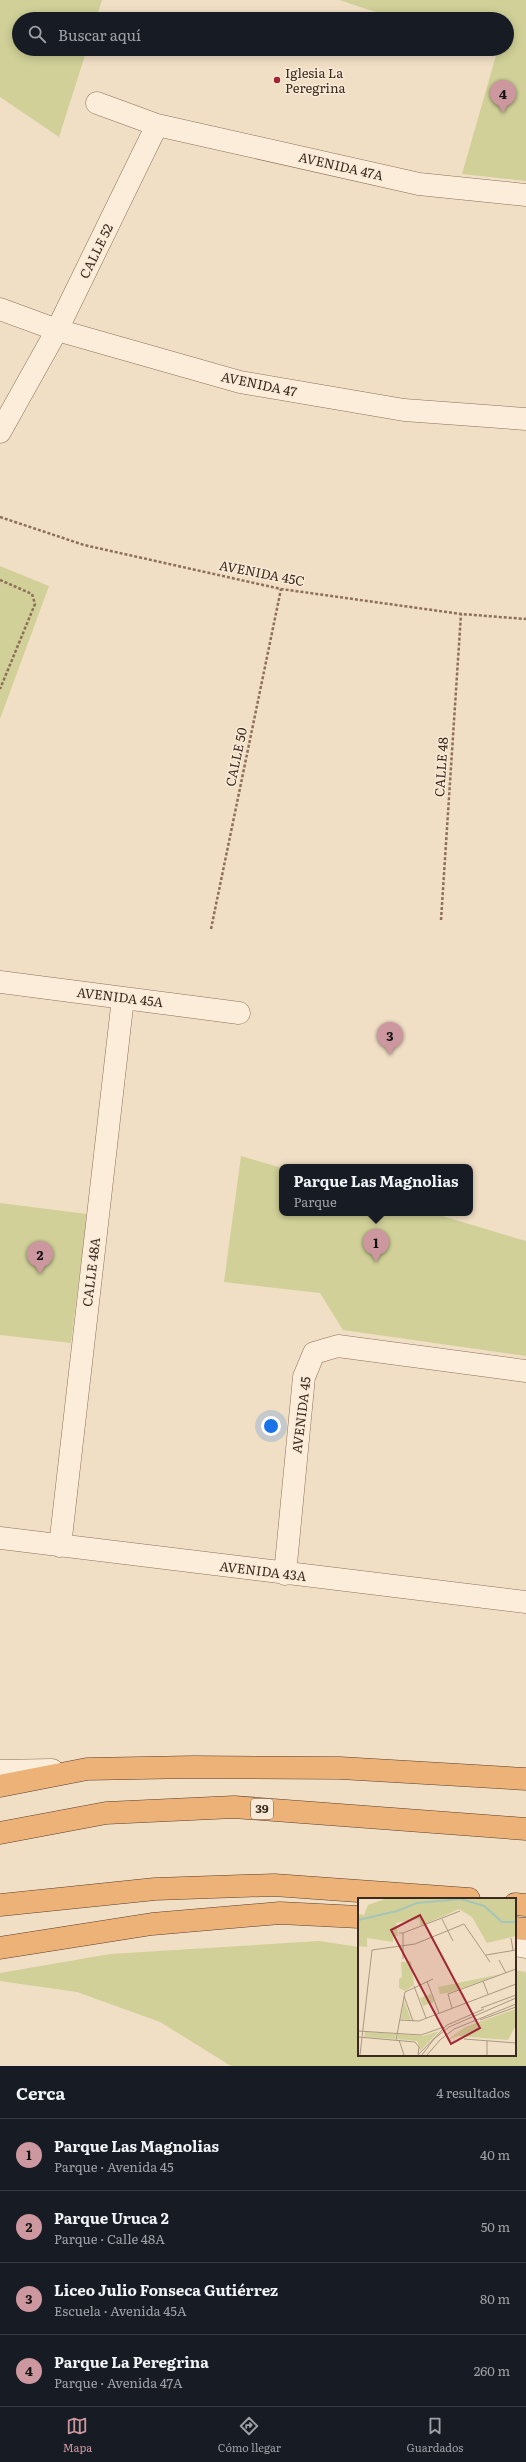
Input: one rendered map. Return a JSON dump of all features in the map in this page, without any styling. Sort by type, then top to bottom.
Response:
[{"type":"highway","points":[[0,1786],[87,1769],[193,1766],[340,1768],[526,1779]]},
{"type":"highway","name":"39","points":[[0,1833],[106,1813],[234,1807],[526,1829]]},
{"type":"highway","points":[[0,1905],[155,1889],[274,1885],[454,1898]]},
{"type":"highway","points":[[516,1904],[526,1905]]},
{"type":"highway","points":[[0,1948],[152,1924],[280,1914],[358,1917]]},
{"type":"highway","points":[[516,1928],[526,1929]]},
{"type":"street","points":[[97,103],[157,124]]},
{"type":"street","name":"AVENIDA 47A","points":[[157,124],[419,184],[526,195]]},
{"type":"street","name":"CALLE 52","points":[[0,432],[58,330],[157,124]]},
{"type":"street","name":"AVENIDA 47","points":[[0,309],[58,330],[240,382],[404,410],[526,420]]},
{"type":"street","name":"AVENIDA 45A","points":[[0,982],[239,1013]]},
{"type":"street","name":"CALLE 48A","points":[[60,1546],[123,998]]},
{"type":"street","name":"AVENIDA 45","points":[[285,1574],[304,1377],[314,1353],[338,1346],[526,1370]]},
{"type":"street","name":"AVENIDA 43A","points":[[0,1538],[285,1574],[526,1602]]},
{"type":"street","points":[[0,1771],[87,1769]]},
{"type":"street","points":[[516,1945],[526,1947]]},
{"type":"path","name":"AVENIDA 45C","points":[[0,517],[84,545],[281,589],[461,614],[526,619]]},
{"type":"path","points":[[0,580],[32,594],[35,604],[0,689]]},
{"type":"path","name":"CALLE 50","points":[[211,929],[281,589]]},
{"type":"path","name":"CALLE 48","points":[[441,920],[461,614]]},
{"type":"green space","points":[[0,0],[102,0],[98,12],[12,12],[12,56],[85,56],[59,137],[0,97]]},
{"type":"green space","points":[[339,0],[526,0],[526,181],[462,174],[496,56],[514,56],[514,12],[376,12]]},
{"type":"green space","points":[[0,566],[49,586],[0,719]]},
{"type":"green space","points":[[241,1156],[279,1167],[279,1216],[442,1216],[526,1241],[526,1356],[343,1330],[320,1293],[224,1282]]},
{"type":"green space","points":[[0,1203],[87,1214],[71,1343],[0,1335]]},
{"type":"green space","points":[[319,1941],[358,1947],[358,2056],[516,2056],[516,1970],[526,1972],[526,2066],[231,2066],[160,2022],[77,1992],[0,1981],[0,1973],[110,1954]]},
{"type":"place","name":"Iglesia La Peregrina","points":[[277,80]]},
{"type":"place","name":"Parque La Peregrina","points":[[503,113]]},
{"type":"place","name":"Liceo Julio Fonseca Gutiérrez","points":[[390,1055]]},
{"type":"place","name":"Parque Las Magnolias","points":[[376,1262]]},
{"type":"place","name":"Parque Uruca 2","points":[[40,1274]]}]
